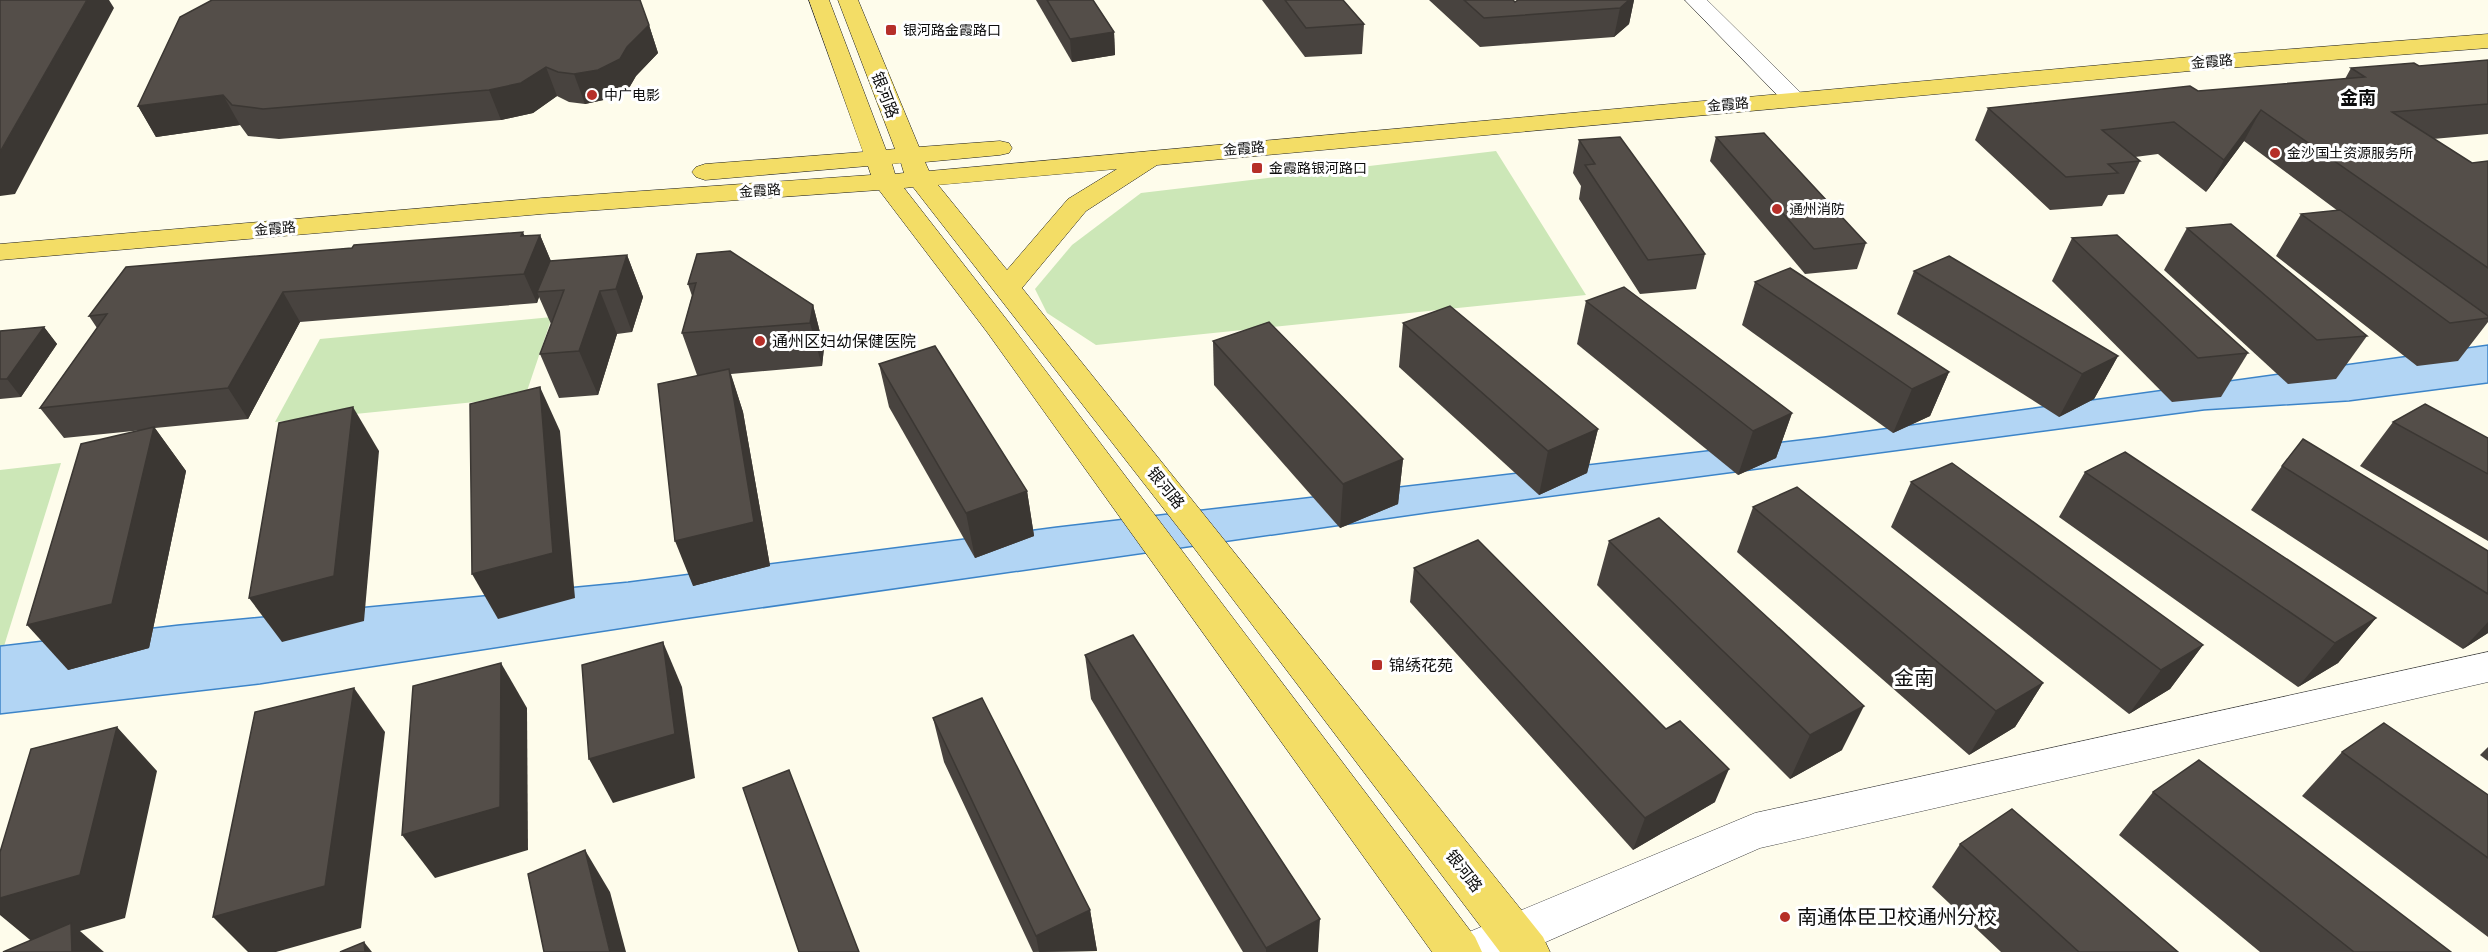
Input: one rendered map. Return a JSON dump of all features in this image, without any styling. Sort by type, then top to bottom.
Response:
[{"type":"main road","name":"银河路","points":[[819,0],[897,168],[997,326],[1460,952]]},
{"type":"main road","name":"银河路","points":[[848,0],[897,168],[1006,289],[1200,531],[1520,943]]},
{"type":"main road","name":"金霞路","points":[[1290,124],[2488,25]]},
{"type":"main road","name":"金霞路","points":[[0,230],[897,168],[1152,157],[2189,64],[2488,41]]},
{"type":"main road","name":"金霞路","points":[[0,252],[530,207],[897,168],[1016,147]]},
{"type":"main road","points":[[1006,289],[1077,205],[1152,157]]},
{"type":"street","points":[[1695,0],[1794,99]]},
{"type":"street","points":[[1473,952],[1520,943],[1755,831],[2488,667]]},
{"type":"green space","points":[[1496,151],[1586,295],[1096,345],[1047,313],[1035,289],[1072,245],[1141,193]]},
{"type":"green space","points":[[552,317],[525,397],[275,422],[320,339]]},
{"type":"green space","points":[[61,463],[0,659],[0,470]]},
{"type":"water","points":[[2488,345],[2488,383],[2349,401],[2204,410],[1434,512],[684,619],[260,684],[0,714],[0,646],[178,625],[628,582],[1056,527],[1824,437]]},
{"type":"building","points":[[0,0],[87,0],[0,152]]},
{"type":"building","points":[[212,0],[640,0],[649,25],[627,47],[620,59],[598,70],[574,74],[558,72],[546,67],[521,83],[489,90],[263,109],[232,105],[223,95],[138,106],[180,17]]},
{"type":"building","points":[[1047,0],[1093,0],[1114,32],[1070,39]]},
{"type":"building","points":[[1285,0],[1343,0],[1364,24],[1306,28]]},
{"type":"building","points":[[1464,0],[1513,0],[1515,2],[1518,0],[1629,0],[1620,8],[1484,18]]},
{"type":"building","points":[[2488,60],[2488,104],[2392,112],[2472,163],[2488,161],[2488,268],[2261,110],[2224,160],[2174,122],[2102,130],[2140,161],[2108,164],[2118,173],[2066,177],[1988,108],[2190,86],[2198,91],[2365,77],[2351,68],[2414,63],[2419,66]]},
{"type":"building","points":[[1764,133],[1866,243],[1814,249],[1716,137]]},
{"type":"building","points":[[1620,137],[1705,254],[1648,260],[1585,165],[1595,164],[1579,140]]},
{"type":"building","points":[[2340,210],[2488,318],[2450,323],[2301,214]]},
{"type":"building","points":[[2231,224],[2367,336],[2317,340],[2187,228]]},
{"type":"building","points":[[523,232],[521,236],[540,235],[524,274],[283,292],[228,388],[40,408],[107,314],[89,316],[126,267],[352,248],[354,245]]},
{"type":"building","points":[[2117,235],[2248,353],[2198,358],[2072,238]]},
{"type":"building","points":[[730,251],[813,305],[810,323],[682,333],[696,283],[688,284],[697,254]]},
{"type":"building","points":[[627,255],[616,289],[600,291],[579,351],[540,354],[564,290],[537,292],[550,261]]},
{"type":"building","points":[[1949,256],[2118,356],[2082,374],[1914,271]]},
{"type":"building","points":[[1790,268],[1949,372],[1912,389],[1755,282]]},
{"type":"building","points":[[1624,287],[1792,413],[1753,431],[1586,301]]},
{"type":"building","points":[[1450,306],[1598,429],[1548,451],[1403,323]]},
{"type":"building","points":[[1269,322],[1403,459],[1343,484],[1213,341]]},
{"type":"building","points":[[44,327],[7,379],[0,379],[0,331]]},
{"type":"building","points":[[935,346],[1027,491],[966,513],[879,364]]},
{"type":"building","points":[[729,369],[754,522],[675,541],[658,384]]},
{"type":"building","points":[[540,387],[553,553],[472,574],[470,404]]},
{"type":"building","points":[[2425,404],[2488,438],[2488,474],[2393,422]]},
{"type":"building","points":[[353,407],[334,576],[249,598],[279,423]]},
{"type":"building","points":[[154,427],[112,604],[27,625],[81,444]]},
{"type":"building","points":[[2303,439],[2488,551],[2488,594],[2282,466]]},
{"type":"building","points":[[2125,452],[2376,618],[2335,643],[2085,472]]},
{"type":"building","points":[[1952,463],[2203,645],[2161,670],[1911,482]]},
{"type":"building","points":[[1797,487],[2043,683],[1996,711],[1753,507]]},
{"type":"building","points":[[1659,518],[1864,706],[1810,735],[1609,541]]},
{"type":"building","points":[[1478,540],[1666,729],[1680,721],[1729,769],[1645,818],[1414,568]]},
{"type":"building","points":[[1133,635],[1320,919],[1266,948],[1085,655]]},
{"type":"building","points":[[663,642],[675,734],[589,759],[582,665]]},
{"type":"building","points":[[501,663],[500,807],[402,835],[413,686]]},
{"type":"building","points":[[354,688],[325,886],[213,917],[255,712]]},
{"type":"building","points":[[982,698],[1090,910],[1036,936],[933,718]]},
{"type":"building","points":[[2384,723],[2488,795],[2488,858],[2342,752]]},
{"type":"building","points":[[117,727],[80,875],[0,898],[0,852],[31,749]]},
{"type":"building","points":[[2199,760],[2451,952],[2354,952],[2153,792]]},
{"type":"building","points":[[789,770],[859,952],[799,952],[743,788]]},
{"type":"building","points":[[2012,809],[2178,952],[2079,952],[1960,844]]},
{"type":"building","points":[[585,850],[610,952],[544,952],[528,874]]},
{"type":"building","points":[[71,923],[72,952],[3,952]]},
{"type":"building","points":[[364,942],[365,952],[340,952]]},
{"type":"place","name":"银河路金霞路口","points":[[891,30]]},
{"type":"place","name":"中广电影","points":[[592,95]]},
{"type":"place","name":"金沙国土资源服务所","points":[[2275,153]]},
{"type":"place","name":"金霞路银河路口","points":[[1257,168]]},
{"type":"place","name":"通州消防","points":[[1777,209]]},
{"type":"place","name":"通州区妇幼保健医院","points":[[760,341]]},
{"type":"place","name":"锦绣花苑","points":[[1377,665]]},
{"type":"place","name":"南通体臣卫校通州分校","points":[[1785,917]]},
{"type":"district","name":"金南","points":[[2358,98]]},
{"type":"district","name":"金南","points":[[1914,678]]}]
